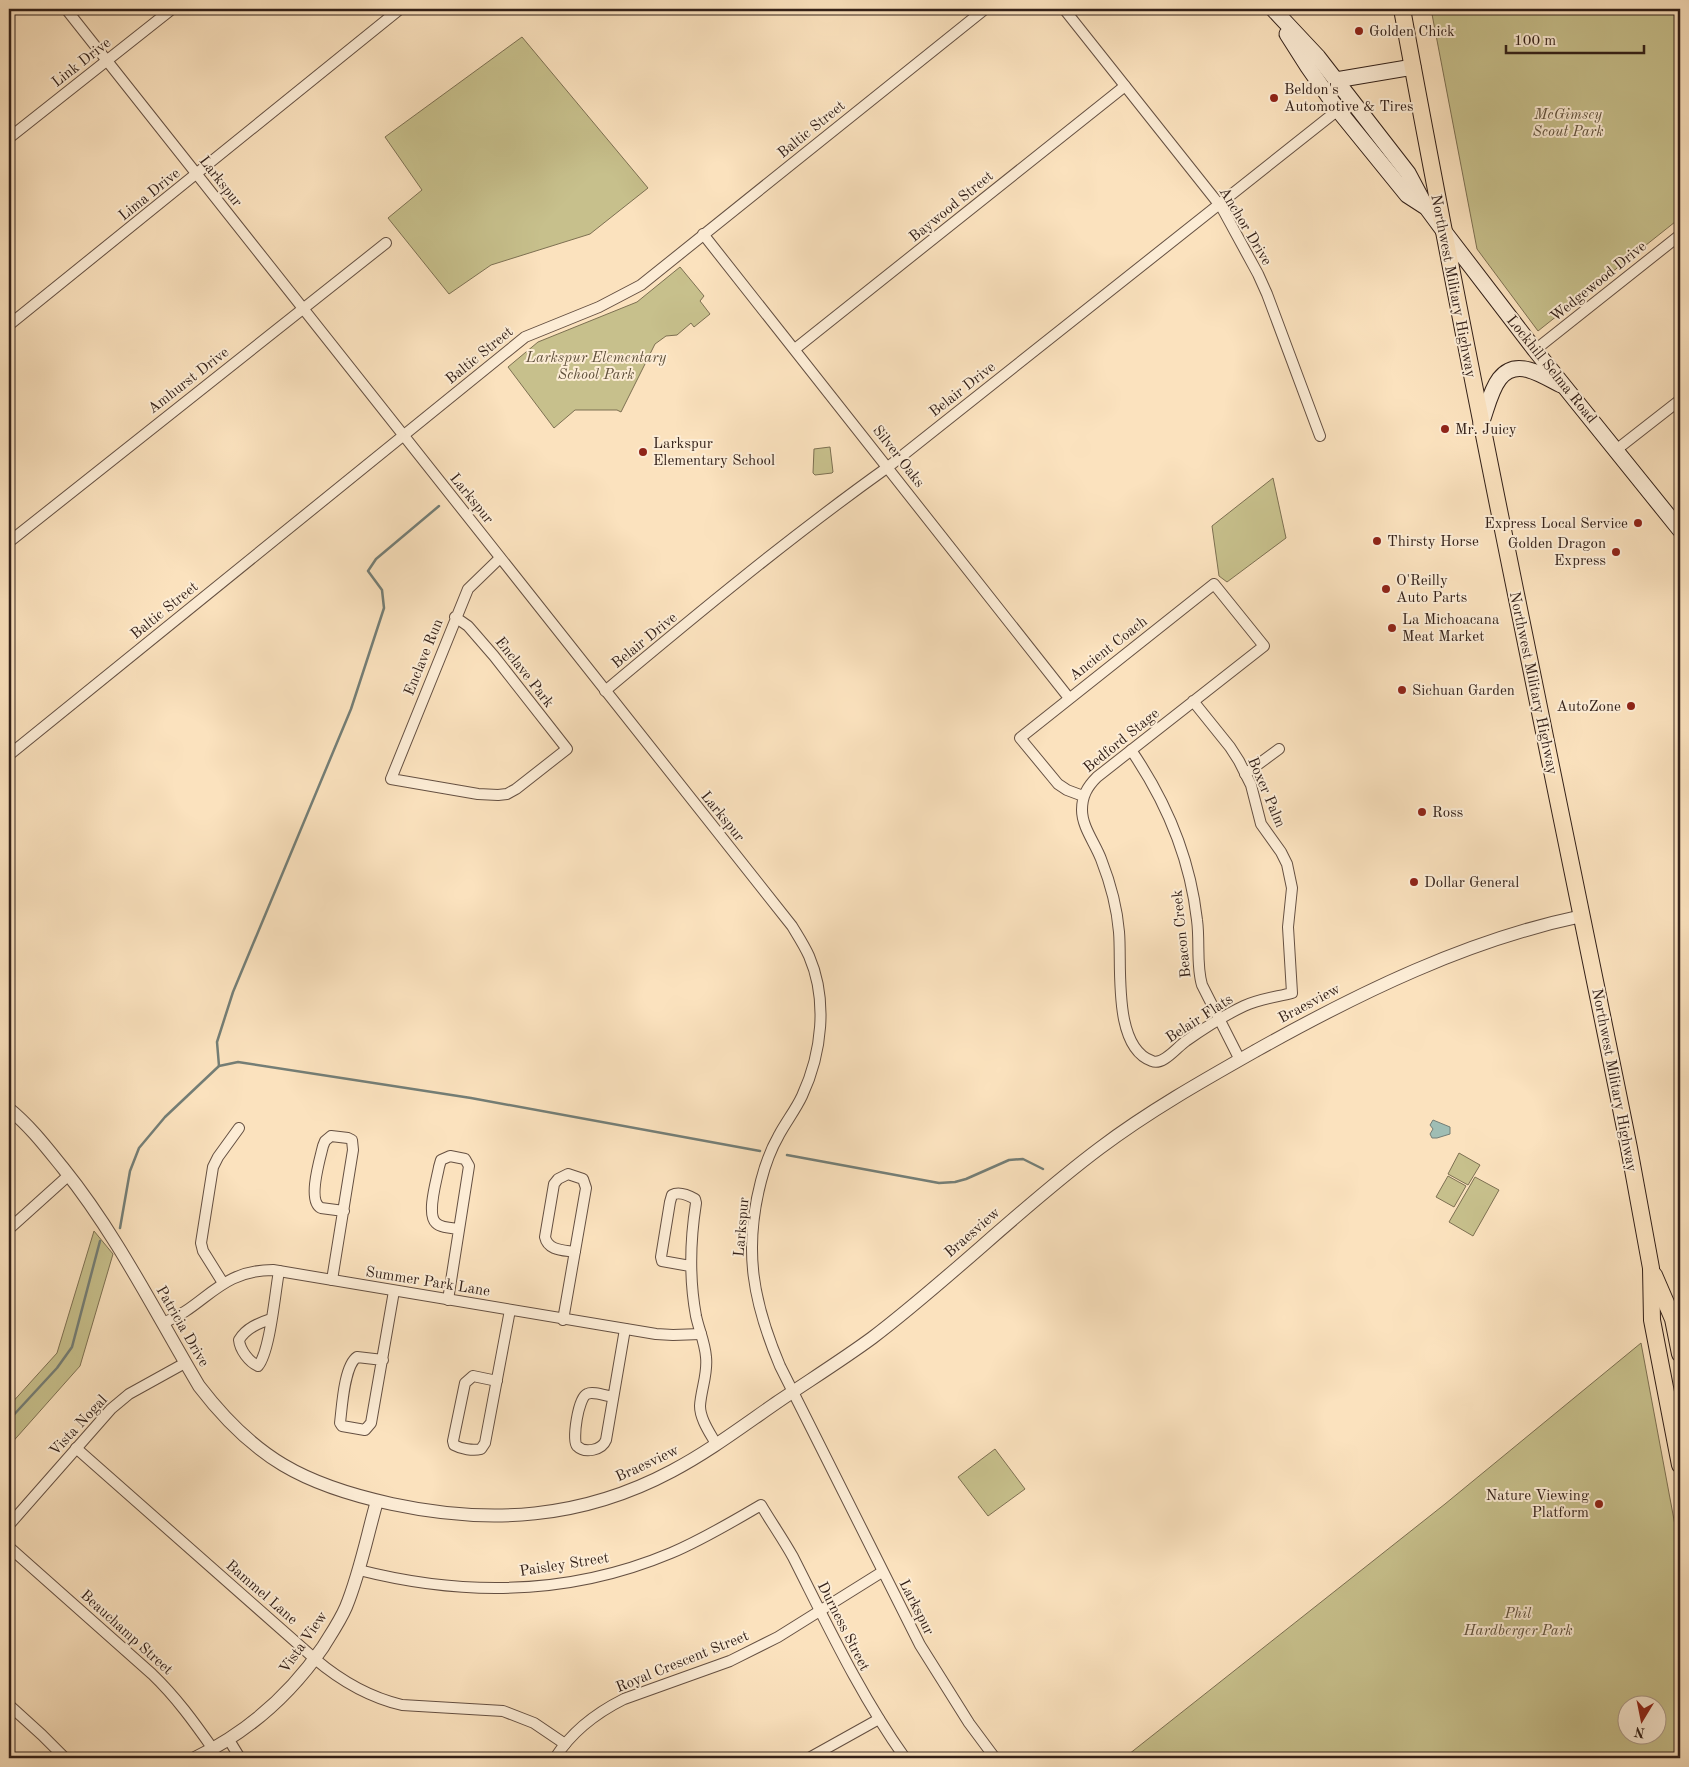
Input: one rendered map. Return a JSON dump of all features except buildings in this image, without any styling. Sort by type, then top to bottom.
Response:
[{"type":"main road","name":"Lockhill Selma Road","points":[[1272,9],[1318,57],[1408,173],[1426,207],[1443,230],[1535,350],[1680,530]]},
{"type":"main road","name":"Lockhill Selma Road","points":[[1272,9],[1308,68],[1338,110],[1407,195],[1426,207]]},
{"type":"main road","name":"Northwest Military Highway","points":[[1402,9],[1443,230],[1629,1148],[1651,1268],[1652,1320],[1680,1465]]},
{"type":"main road","points":[[1336,80],[1413,67]]},
{"type":"main road","points":[[1338,110],[1350,111],[1368,130],[1378,134]]},
{"type":"main road","points":[[1482,424],[1495,385],[1500,377],[1514,369],[1529,370],[1566,388]]},
{"type":"main road","name":"Northwest Military Highway","points":[[1651,1268],[1673,1319],[1680,1354]]},
{"type":"street","name":"Larkspur","points":[[66,9],[792,926],[809,956],[815,972],[821,1024],[816,1059],[802,1097],[779,1135],[769,1156],[757,1196],[752,1231],[752,1257],[759,1309],[770,1342],[793,1392],[920,1645],[969,1723],[996,1758]]},
{"type":"street","name":"Link Drive","points":[[9,138],[172,9]]},
{"type":"street","name":"Lima Drive","points":[[9,325],[400,9]]},
{"type":"street","name":"Baltic Street","points":[[9,754],[525,337],[598,307],[634,289],[986,9]]},
{"type":"street","name":"Anchor Drive","points":[[1064,9],[1219,204],[1267,294],[1320,436]]},
{"type":"street","name":"Baywood Street","points":[[795,349],[1125,86]]},
{"type":"street","name":"Belair Drive","points":[[605,691],[720,596],[888,467],[1338,110]]},
{"type":"street","name":"Silver Oaks","points":[[703,234],[1069,698]]},
{"type":"street","name":"Wedgewood Drive","points":[[1535,350],[1680,234]]},
{"type":"street","name":"Amhurst Drive","points":[[9,542],[386,242]]},
{"type":"street","points":[[1616,450],[1680,400]]},
{"type":"street","name":"Enclave Run","points":[[390,779],[468,589],[500,558]]},
{"type":"street","name":"Ancient Coach","points":[[1083,796],[1058,784],[1020,738],[1214,584],[1264,646]]},
{"type":"street","name":"Enclave Park","points":[[390,779],[478,794],[507,794],[567,750],[484,644],[468,626],[455,617]]},
{"type":"street","name":"Bedford Stage","points":[[1154,1062],[1142,1056],[1136,1049],[1122,1013],[1120,938],[1114,903],[1100,857],[1085,825],[1082,809],[1083,796],[1097,777],[1264,646]]},
{"type":"street","name":"Boxer Palm","points":[[1193,701],[1230,747],[1250,785],[1261,824],[1281,852],[1287,864],[1291,877],[1292,894],[1288,927],[1292,993]]},
{"type":"street","points":[[1245,774],[1279,749]]},
{"type":"street","name":"Beacon Creek","points":[[1131,750],[1160,798],[1184,856],[1197,919],[1200,980],[1240,1060]]},
{"type":"street","name":"Braesview","points":[[377,1501],[423,1511],[476,1516],[516,1516],[557,1511],[596,1502],[635,1489],[672,1472],[845,1358],[875,1336],[1022,1211],[1102,1147],[1211,1076],[1352,999],[1429,964],[1504,936],[1543,924],[1582,916]]},
{"type":"street","name":"Belair Flats","points":[[1154,1062],[1164,1060],[1187,1040],[1244,1006],[1292,993]]},
{"type":"street","name":"Patricia Drive","points":[[9,1109],[40,1138],[69,1175],[112,1237],[199,1386],[235,1429],[279,1464],[304,1477],[330,1488],[377,1501]]},
{"type":"street","points":[[222,1283],[203,1251],[201,1236],[213,1167],[239,1128]]},
{"type":"street","points":[[332,1280],[344,1211],[353,1144],[352,1140],[348,1138],[331,1136],[325,1141],[323,1146],[314,1193],[315,1203],[321,1208],[344,1211]]},
{"type":"street","points":[[448,1300],[469,1166],[465,1159],[450,1156],[441,1160],[431,1215],[436,1223],[441,1226],[459,1229]]},
{"type":"street","points":[[563,1320],[575,1252],[586,1188],[583,1179],[568,1174],[558,1179],[554,1184],[545,1237],[546,1242],[550,1246],[575,1252]]},
{"type":"street","points":[[9,1229],[69,1175]]},
{"type":"street","points":[[690,1266],[662,1260],[661,1257],[670,1202],[672,1195],[675,1194],[689,1195],[695,1199],[696,1203],[691,1232],[690,1266],[692,1290],[707,1368],[700,1406],[701,1413],[716,1444]]},
{"type":"street","name":"Summer Park Lane","points":[[163,1323],[173,1319],[222,1283],[251,1271],[279,1272],[332,1280],[563,1320],[673,1336],[701,1334]]},
{"type":"street","points":[[271,1319],[279,1272]]},
{"type":"street","points":[[383,1360],[357,1357],[351,1363],[340,1423],[342,1426],[361,1430],[369,1427],[371,1423],[383,1360],[394,1291]]},
{"type":"street","points":[[497,1381],[473,1376],[465,1383],[452,1441],[457,1447],[476,1450],[484,1446],[497,1381],[510,1310]]},
{"type":"street","points":[[613,1397],[587,1394],[582,1400],[575,1437],[576,1445],[595,1450],[605,1444],[625,1329]]},
{"type":"street","name":"Vista Nogal","points":[[9,1525],[111,1409],[129,1394],[185,1363]]},
{"type":"street","name":"Bammel Lane","points":[[76,1448],[315,1659],[356,1689],[388,1702],[416,1707],[503,1711],[534,1723],[565,1744]]},
{"type":"street","name":"Vista View","points":[[195,1758],[229,1740],[274,1705],[315,1659],[345,1609],[359,1570],[377,1501]]},
{"type":"street","name":"Paisley Street","points":[[359,1570],[397,1580],[427,1585],[477,1589],[526,1587],[576,1581],[624,1569],[671,1553],[761,1504]]},
{"type":"street","name":"Durness Street","points":[[761,1504],[792,1556],[868,1702],[905,1758]]},
{"type":"street","name":"Beauchamp Street","points":[[9,1548],[164,1685],[184,1708],[213,1750]]},
{"type":"street","name":"Royal Crescent Street","points":[[555,1758],[565,1744],[593,1717],[608,1707],[624,1699],[730,1661],[778,1637],[882,1572]]},
{"type":"street","points":[[9,1705],[65,1758]]},
{"type":"street","points":[[809,1758],[879,1719]]},
{"type":"street","points":[[229,1740],[240,1758]]},
{"type":"green space","name":"McGimsey Scout Park","points":[[1431,9],[1680,9],[1680,218],[1538,331],[1477,249]]},
{"type":"green space","points":[[522,37],[648,188],[590,234],[491,265],[449,294],[388,218],[422,190],[385,137]]},
{"type":"green space","name":"Larkspur Elementary School Park","points":[[680,267],[704,296],[700,301],[710,314],[694,327],[691,323],[677,335],[666,336],[655,344],[621,412],[617,410],[575,410],[554,428],[508,367],[538,342],[637,302]]},
{"type":"green space","points":[[830,447],[833,472],[815,475],[813,473],[814,449]]},
{"type":"green space","points":[[1273,478],[1286,538],[1227,582],[1219,576],[1212,526]]},
{"type":"green space","points":[[1459,1153],[1480,1165],[1468,1185],[1448,1174]]},
{"type":"green space","points":[[1448,1176],[1466,1186],[1454,1207],[1436,1197]]},
{"type":"green space","points":[[1475,1177],[1499,1190],[1473,1236],[1449,1222]]},
{"type":"green space","points":[[94,1231],[113,1254],[80,1366],[9,1446],[9,1406],[57,1353]]},
{"type":"green space","name":"Phil Hardberger Park","points":[[1641,1343],[1680,1552],[1680,1758],[1124,1758],[1445,1504]]},
{"type":"green space","points":[[995,1449],[1025,1489],[988,1516],[958,1477]]},
{"type":"water","points":[[1433,1120],[1450,1127],[1450,1134],[1432,1138],[1430,1134],[1433,1129],[1430,1125]]},
{"type":"waterway","points":[[219,1066],[217,1042],[233,992],[351,709],[384,608],[382,590],[368,571],[376,559],[439,506]]},
{"type":"waterway","points":[[120,1228],[130,1171],[139,1148],[165,1117],[219,1066],[238,1062],[471,1098],[760,1151]]},
{"type":"waterway","points":[[787,1155],[939,1183],[966,1179],[1009,1160],[1023,1159],[1043,1169]]},
{"type":"waterway","points":[[9,1420],[57,1368],[72,1347],[100,1241]]},
{"type":"place","name":"Golden Chick","points":[[1359,31]]},
{"type":"place","name":"Beldon's Automotive & Tires","points":[[1274,98]]},
{"type":"place","name":"Mr. Juicy","points":[[1445,429]]},
{"type":"place","name":"Larkspur Elementary School","points":[[643,452]]},
{"type":"place","name":"Express Local Service","points":[[1638,523]]},
{"type":"place","name":"Thirsty Horse","points":[[1377,541]]},
{"type":"place","name":"Golden Dragon Express","points":[[1616,552]]},
{"type":"place","name":"O'Reilly Auto Parts","points":[[1386,589]]},
{"type":"place","name":"La Michoacana Meat Market","points":[[1392,628]]},
{"type":"place","name":"Sichuan Garden","points":[[1402,690]]},
{"type":"place","name":"AutoZone","points":[[1631,706]]},
{"type":"place","name":"Ross","points":[[1422,812]]},
{"type":"place","name":"Dollar General","points":[[1414,882]]},
{"type":"place","name":"Nature Viewing Platform","points":[[1599,1504]]}]
